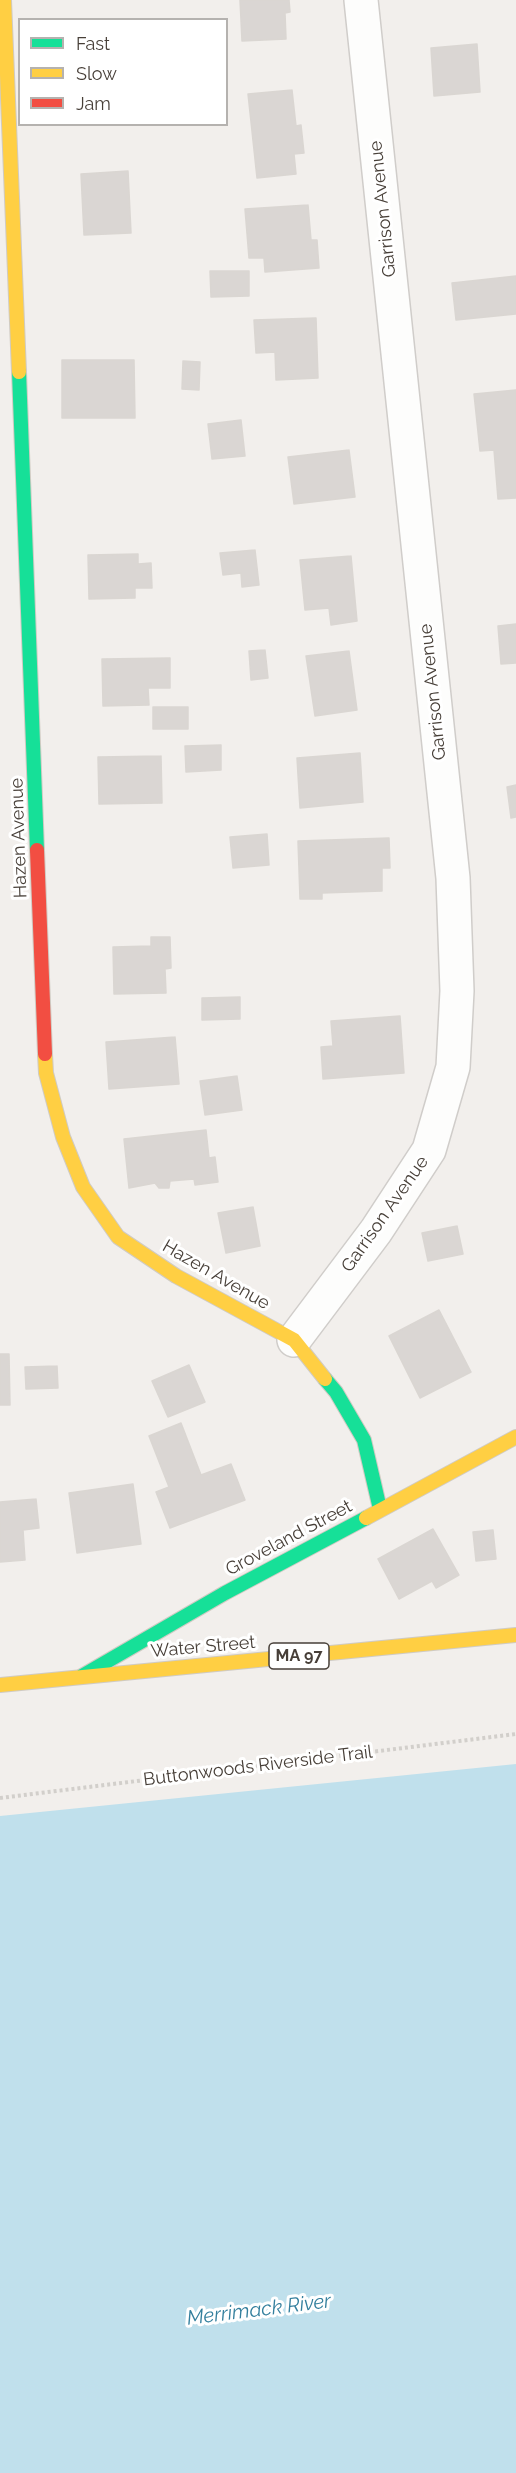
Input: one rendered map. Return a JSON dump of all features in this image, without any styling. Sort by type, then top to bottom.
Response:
[{"type":"street","name":"Hazen Avenue","points":[[4,0],[46,1074],[63,1137],[83,1187],[118,1237],[176,1276],[294,1340]]},
{"type":"street","name":"Garrison Avenue","points":[[294,1340],[376,1231],[429,1150],[453,1067],[457,991],[453,878],[361,0]]},
{"type":"street","points":[[294,1340],[336,1392],[364,1440],[380,1509]]},
{"type":"street","name":"Groveland Street","points":[[82,1676],[225,1593],[516,1437]]},
{"type":"street","name":"Water Street","points":[[0,1685],[516,1635]]},
{"type":"path","name":"Buttonwoods Riverside Trail","points":[[0,1798],[516,1734]]},
{"type":"water","name":"Merrimack River","points":[[516,1764],[516,2473],[0,2473],[0,1816]]},
{"type":"building","points":[[240,0],[289,0],[290,12],[285,13],[286,39],[242,41]]},
{"type":"building","points":[[477,44],[480,92],[434,96],[431,48]]},
{"type":"building","points":[[292,90],[296,126],[301,125],[304,153],[294,154],[296,174],[257,178],[248,94]]},
{"type":"building","points":[[128,171],[131,233],[84,235],[81,174]]},
{"type":"building","points":[[308,205],[311,240],[317,240],[319,268],[265,272],[264,258],[249,258],[245,209]]},
{"type":"building","points":[[210,271],[249,271],[249,296],[211,297]]},
{"type":"building","points":[[516,276],[516,314],[456,320],[452,283]]},
{"type":"building","points":[[316,318],[318,378],[276,380],[275,352],[256,353],[254,320]]},
{"type":"building","points":[[62,360],[134,360],[135,418],[62,418]]},
{"type":"building","points":[[183,361],[200,362],[199,390],[182,389]]},
{"type":"building","points":[[516,390],[516,498],[498,499],[494,450],[480,451],[474,394]]},
{"type":"building","points":[[241,420],[245,456],[212,459],[208,424]]},
{"type":"building","points":[[349,450],[355,497],[294,504],[288,457]]},
{"type":"building","points":[[255,550],[259,585],[242,587],[241,573],[223,575],[220,553]]},
{"type":"building","points":[[138,554],[138,564],[151,563],[152,588],[135,588],[135,598],[89,599],[88,555]]},
{"type":"building","points":[[351,556],[357,621],[331,625],[329,608],[305,610],[300,560]]},
{"type":"building","points":[[516,624],[516,663],[501,664],[498,626]]},
{"type":"building","points":[[265,650],[268,678],[251,680],[249,651]]},
{"type":"building","points":[[349,651],[357,710],[315,716],[306,656]]},
{"type":"building","points":[[170,658],[170,688],[148,688],[149,705],[103,706],[102,659]]},
{"type":"building","points":[[153,707],[188,707],[188,729],[153,729]]},
{"type":"building","points":[[221,745],[221,770],[186,772],[185,746]]},
{"type":"building","points":[[360,753],[363,802],[300,808],[297,758]]},
{"type":"building","points":[[161,756],[162,803],[99,804],[98,757]]},
{"type":"building","points":[[516,785],[516,817],[511,818],[507,787]]},
{"type":"building","points":[[267,834],[269,865],[233,868],[230,837]]},
{"type":"building","points":[[389,838],[390,868],[382,868],[382,891],[322,893],[322,899],[300,899],[298,841]]},
{"type":"building","points":[[151,937],[170,937],[171,968],[165,969],[166,993],[114,994],[113,947],[151,946]]},
{"type":"building","points":[[240,997],[240,1019],[202,1020],[202,998]]},
{"type":"building","points":[[400,1016],[404,1073],[323,1079],[321,1047],[333,1046],[331,1021]]},
{"type":"building","points":[[175,1037],[179,1084],[109,1089],[106,1042]]},
{"type":"building","points":[[237,1076],[242,1110],[205,1115],[200,1081]]},
{"type":"building","points":[[206,1130],[209,1158],[215,1157],[218,1182],[195,1185],[194,1179],[170,1181],[169,1188],[159,1188],[155,1183],[129,1188],[124,1139]]},
{"type":"building","points":[[253,1207],[260,1246],[226,1253],[218,1213]]},
{"type":"building","points":[[457,1226],[463,1254],[428,1261],[422,1233]]},
{"type":"building","points":[[439,1310],[471,1372],[420,1398],[389,1336]]},
{"type":"building","points":[[0,1354],[9,1354],[10,1405],[0,1405]]},
{"type":"building","points":[[189,1365],[205,1402],[168,1417],[152,1381]]},
{"type":"building","points":[[57,1366],[58,1388],[26,1389],[25,1367]]},
{"type":"building","points":[[181,1423],[201,1475],[231,1464],[245,1500],[170,1528],[156,1492],[169,1487],[149,1436]]},
{"type":"building","points":[[133,1484],[141,1544],[77,1553],[69,1493]]},
{"type":"building","points":[[36,1499],[39,1528],[23,1530],[25,1560],[0,1562],[0,1502]]},
{"type":"building","points":[[433,1529],[459,1575],[436,1588],[432,1581],[399,1599],[378,1559]]},
{"type":"building","points":[[493,1530],[496,1559],[476,1561],[473,1532]]},
{"type":"traffic: fast","points":[[19,372],[37,850]]},
{"type":"traffic: fast","points":[[325,1379],[336,1392],[364,1440],[380,1509]]},
{"type":"traffic: fast","points":[[82,1676],[225,1593],[366,1518]]},
{"type":"traffic: slow","points":[[4,0],[19,372]]},
{"type":"traffic: slow","points":[[45,1054],[46,1073],[63,1137],[83,1187],[118,1237],[176,1276],[294,1340],[325,1379]]},
{"type":"traffic: slow","points":[[366,1518],[516,1437]]},
{"type":"traffic: slow","points":[[0,1685],[516,1635]]},
{"type":"traffic: jam","points":[[37,850],[45,1054]]}]
